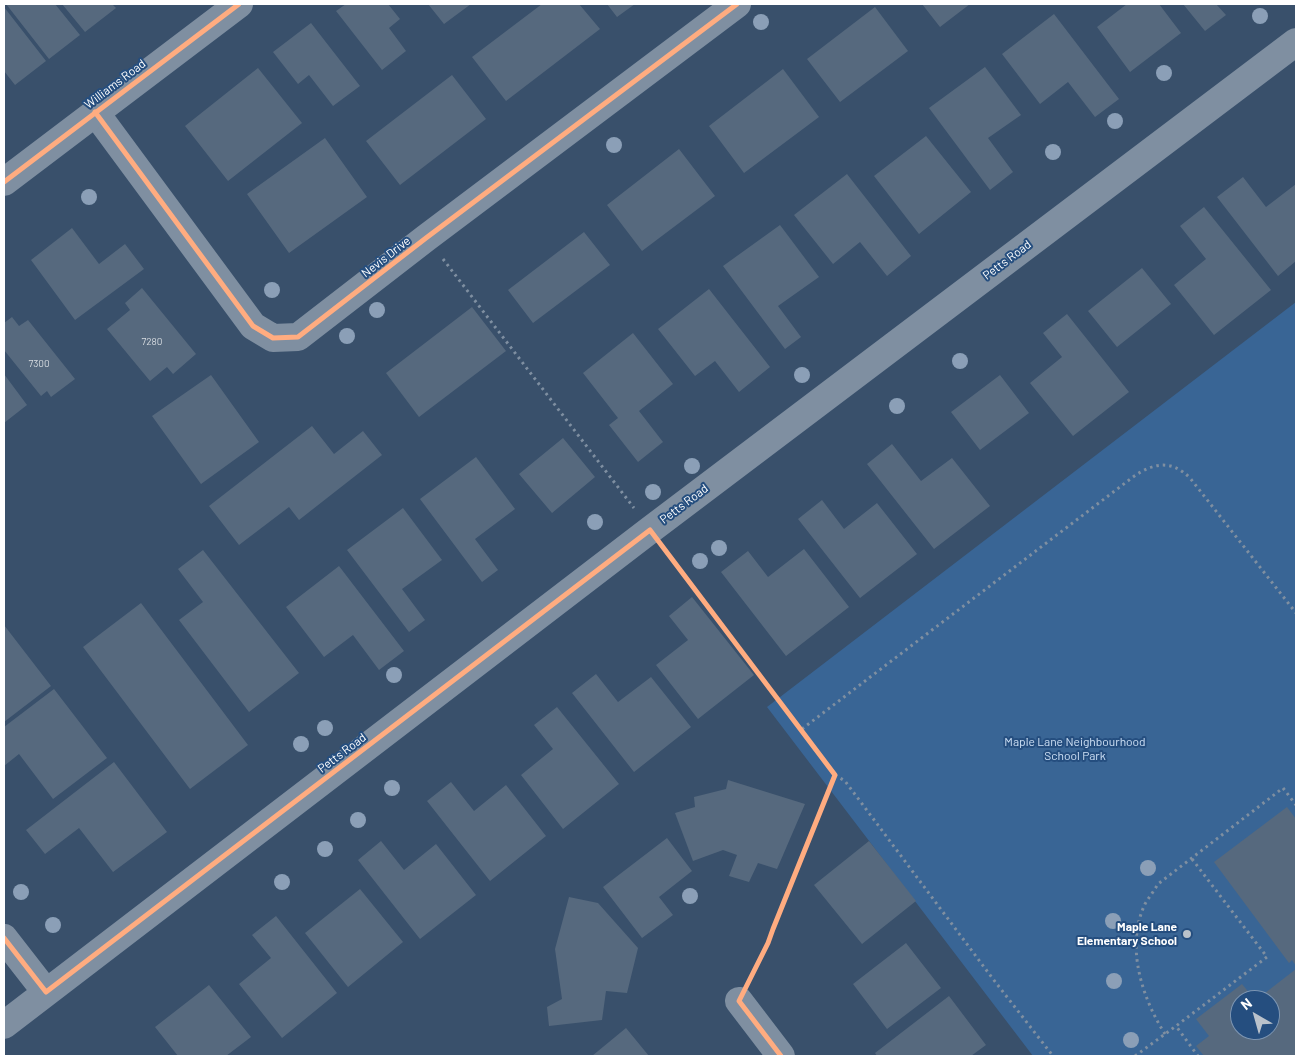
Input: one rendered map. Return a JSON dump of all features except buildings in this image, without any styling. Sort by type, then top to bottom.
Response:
[{"type":"street","name":"Williams Road","points":[[4,182],[239,4]]},
{"type":"street","name":"Nevis Drive","points":[[95,112],[253,326],[274,338],[298,337],[426,238],[737,4]]},
{"type":"street","name":"Petts Road","points":[[4,1025],[650,530],[1296,42]]},
{"type":"street","points":[[4,938],[46,992]]},
{"type":"street","points":[[739,1001],[781,1056]]},
{"type":"path","points":[[426,238],[638,514]]},
{"type":"path","points":[[802,729],[1133,477],[1153,466],[1163,465],[1178,468],[1190,478],[1296,613]]},
{"type":"path","points":[[796,722],[807,737]]},
{"type":"path","points":[[830,767],[836,775],[845,781],[992,978],[1053,1056]]},
{"type":"path","points":[[832,784],[836,775]]},
{"type":"path","points":[[1165,1034],[1149,1004],[1141,979],[1137,952],[1138,926],[1145,905],[1158,884],[1283,788],[1296,806]]},
{"type":"path","points":[[1135,1056],[1267,957],[1192,859]]},
{"type":"path","points":[[1176,1026],[1198,1056]]},
{"type":"green space","name":"Maple Lane Neighbourhood School Park","points":[[1296,302],[1296,1056],[1033,1056],[767,707]]},
{"type":"cycle path","points":[[4,182],[239,4]]},
{"type":"cycle path","points":[[95,112],[253,326],[273,338],[298,337],[426,238],[737,4]]},
{"type":"cycle path","points":[[4,938],[46,992],[650,530],[835,775],[768,943],[739,1001],[781,1056]]},
{"type":"place","name":"Maple Lane Elementary School","points":[[1187,934]]}]
